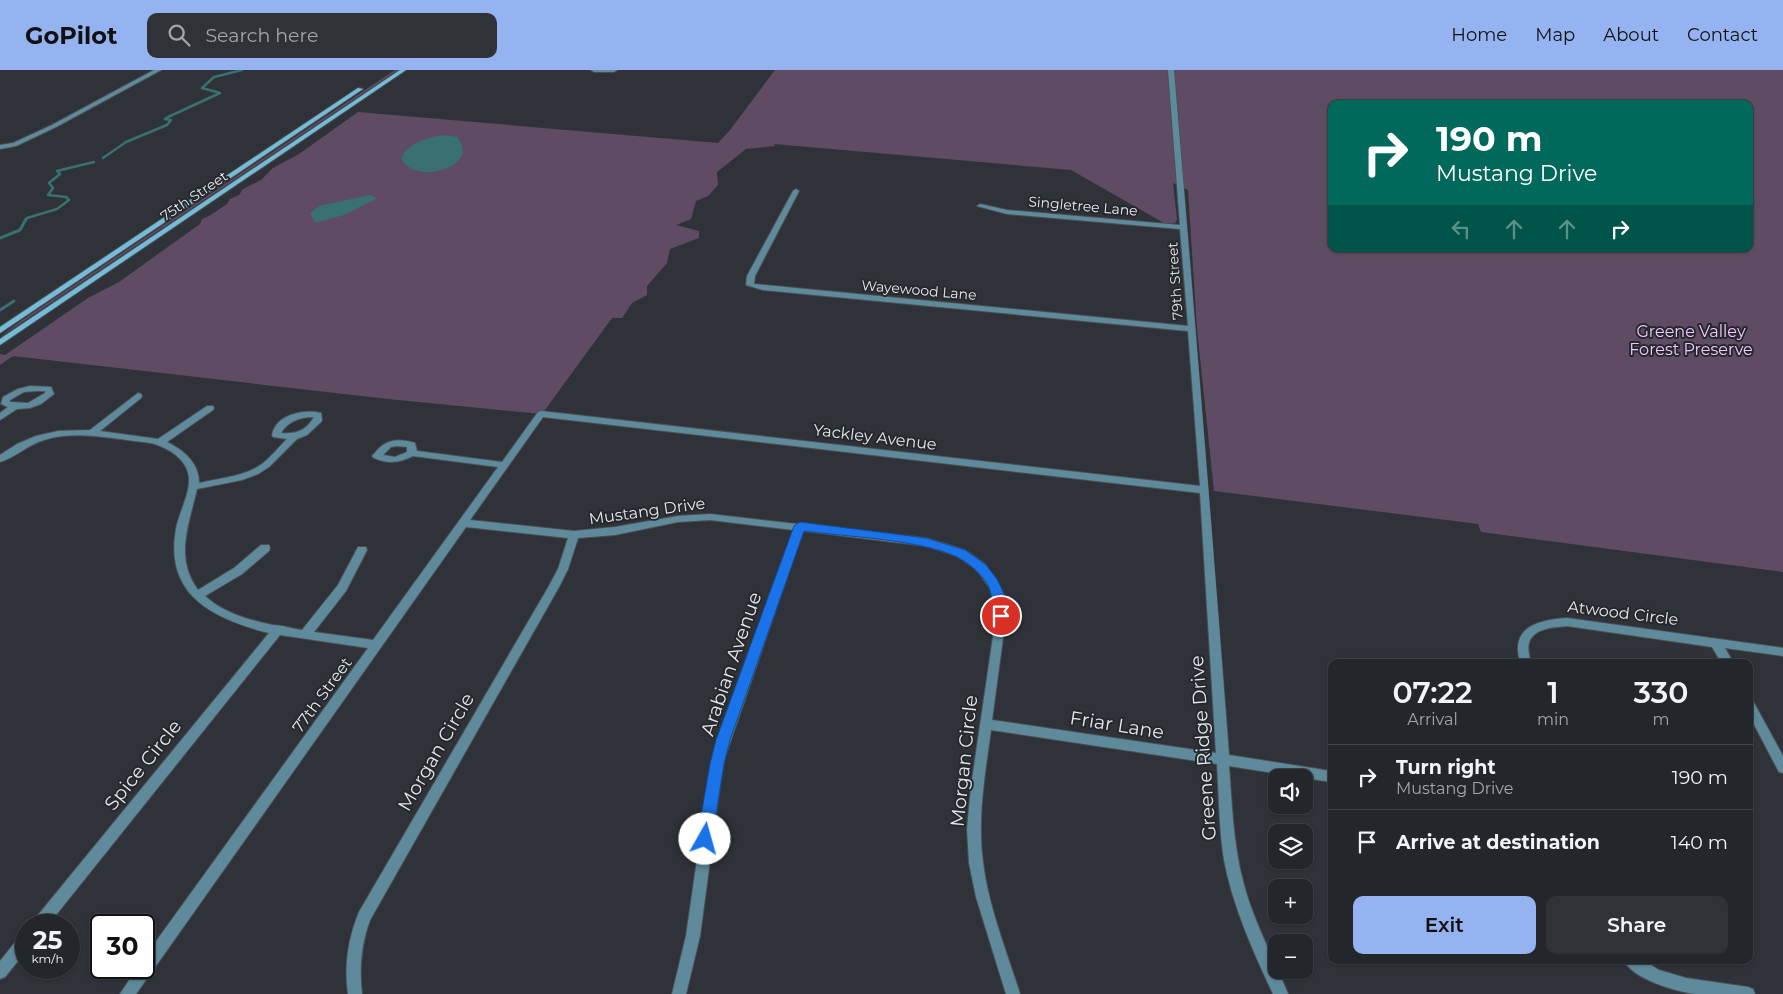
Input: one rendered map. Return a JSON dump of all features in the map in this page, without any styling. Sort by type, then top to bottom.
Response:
[{"type":"main road","name":"75th Street","points":[[0,331],[390,70]]},
{"type":"main road","name":"75th Street","points":[[0,343],[403,70]]},
{"type":"street","points":[[3,147],[25,140],[82,112],[158,70]]},
{"type":"street","points":[[594,70],[614,70]]},
{"type":"street","name":"79th Street","points":[[1171,70],[1205,490]]},
{"type":"street","name":"Wayewood Lane","points":[[796,191],[751,276],[750,284],[763,288],[1191,329]]},
{"type":"street","name":"Singletree Lane","points":[[980,206],[1007,212],[1184,227]]},
{"type":"street","points":[[92,433],[138,396]]},
{"type":"street","points":[[0,417],[15,406]]},
{"type":"street","points":[[160,442],[210,408]]},
{"type":"street","name":"Yackley Avenue","points":[[541,414],[1205,490]]},
{"type":"street","name":"77th Street","points":[[127,994],[378,645],[541,414]]},
{"type":"street","points":[[3,454],[31,440],[50,434],[74,431],[160,442],[179,452],[186,459],[194,477],[193,487],[180,531],[178,551],[184,577],[205,603],[231,617],[278,630],[378,645]]},
{"type":"street","points":[[193,487],[242,477],[255,472],[266,465],[294,437]]},
{"type":"street","points":[[412,453],[505,465]]},
{"type":"street","name":"Greene Ridge Drive","points":[[1205,490],[1230,859],[1243,908],[1281,994]]},
{"type":"street","name":"Mustang Drive","points":[[464,523],[574,535],[694,517],[729,518],[926,542],[950,548],[968,558],[987,574],[999,596],[1001,616],[996,648]]},
{"type":"street","name":"Arabian Avenue","points":[[679,994],[693,936],[717,764],[800,526]]},
{"type":"street","name":"Morgan Circle","points":[[355,994],[352,967],[354,950],[364,917],[554,587],[563,569],[574,535]]},
{"type":"street","points":[[198,595],[238,571],[265,548]]},
{"type":"street","points":[[306,634],[342,588],[362,550]]},
{"type":"street","name":"Atwood Circle","points":[[1525,659],[1523,643],[1526,637],[1534,629],[1553,622],[1567,622],[1716,643]]},
{"type":"street","name":"Spice Circle","points":[[47,914],[278,630]]},
{"type":"street","points":[[1716,643],[1783,652]]},
{"type":"street","points":[[1716,643],[1725,659]]},
{"type":"street","name":"Morgan Circle","points":[[996,648],[975,821],[976,863],[983,897],[1013,994]]},
{"type":"street","points":[[1753,712],[1783,768]]},
{"type":"street","name":"Friar Lane","points":[[986,724],[1328,776]]},
{"type":"street","points":[[0,972],[15,954]]},
{"type":"street","points":[[1636,964],[1653,976],[1748,994]]},
{"type":"green space","points":[[395,70],[398,70],[0,337],[22,320]]},
{"type":"green space","name":"Greene Valley Forest Preserve","points":[[775,70],[1783,70],[1783,572],[1481,532],[1478,524],[1214,491],[1197,329],[1188,190],[1173,183],[1177,220],[1175,223],[1164,223],[1071,170],[774,144],[775,146],[746,149],[717,172],[718,185],[708,196],[696,201],[691,219],[676,225],[699,231],[699,238],[670,249],[667,263],[647,286],[647,295],[632,303],[622,318],[612,318],[542,414],[388,399],[13,356],[0,365],[0,354],[5,355],[88,298],[119,282],[200,224],[202,219],[227,204],[230,199],[239,195],[243,189],[261,180],[273,168],[299,154],[358,112],[718,143]]},
{"type":"shaded area","points":[[442,135],[457,137],[463,147],[461,157],[454,164],[431,172],[419,171],[408,167],[401,158],[413,145]]},
{"type":"shaded area","points":[[370,195],[377,198],[344,215],[315,222],[310,213],[319,206]]},
{"type":"waterway","points":[[103,158],[126,142],[167,125],[171,120],[165,119],[168,117],[220,93],[202,88],[214,77],[242,70]]},
{"type":"waterway","points":[[25,221],[27,218],[57,209],[69,200],[66,197],[48,195],[53,188],[49,183],[60,174],[57,171],[94,162]]},
{"type":"waterway","points":[[0,238],[20,230],[26,219]]},
{"type":"waterway","points":[[0,310],[14,301]]},
{"type":"route","points":[[705,839],[710,801],[723,740],[800,526],[926,542],[950,548],[981,567],[987,574],[999,596],[1001,616]]}]
